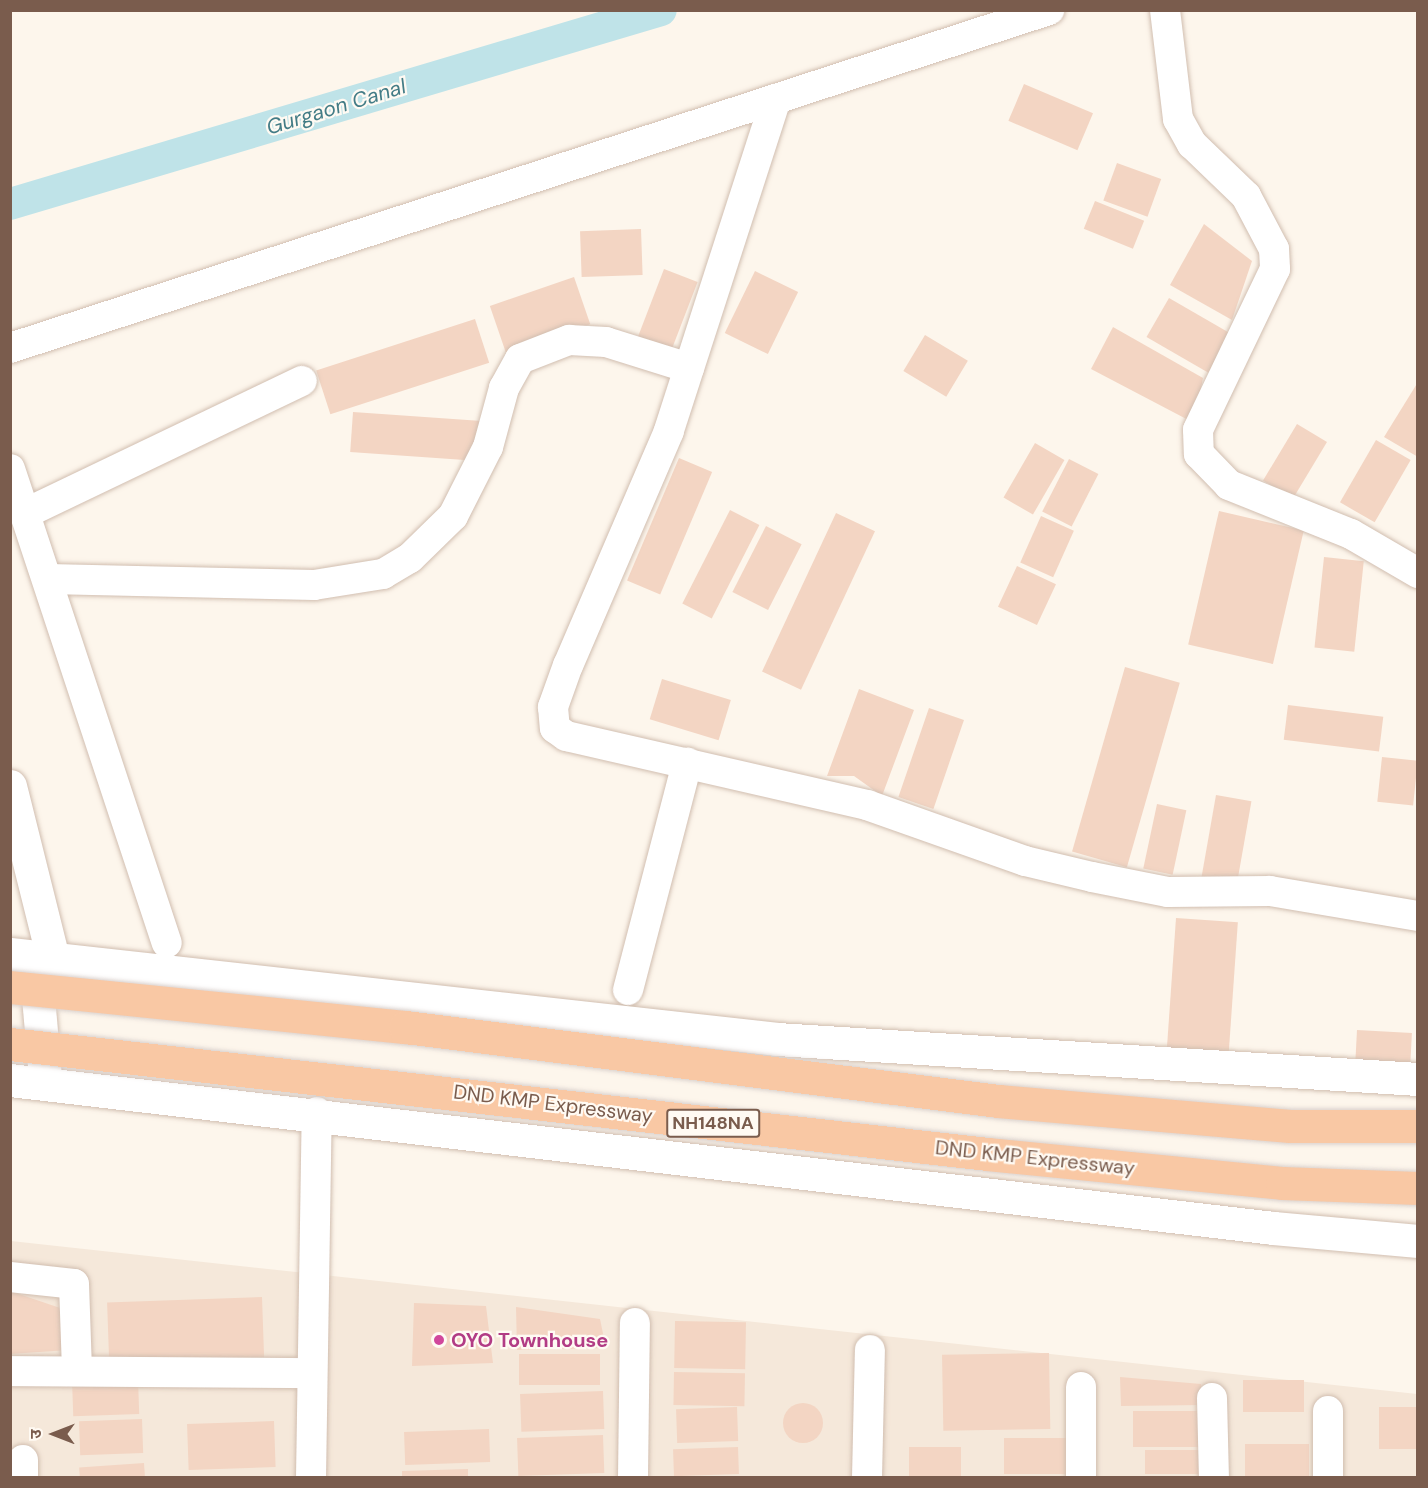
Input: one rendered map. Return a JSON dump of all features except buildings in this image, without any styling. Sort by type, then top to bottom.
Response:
[{"type":"highway","points":[[22,961],[405,1027],[998,1101],[1290,1126],[1418,1126]]},
{"type":"highway","name":"DND KMP Expressway","points":[[10,1044],[987,1154],[1282,1183],[1418,1188]]},
{"type":"street","points":[[10,348],[1049,10]]},
{"type":"street","points":[[1165,10],[1178,119],[1192,144],[1246,196],[1271,234],[1274,249],[1275,269],[1198,430],[1199,454],[1229,485],[1351,534],[1418,573]]},
{"type":"street","points":[[776,99],[743,215],[669,430],[568,665],[552,718],[566,736],[867,805],[1025,861],[1092,877],[1168,892],[1270,891],[1418,916]]},
{"type":"street","points":[[48,579],[314,585],[383,574],[410,558],[453,516],[488,447],[504,388],[520,359],[569,340],[606,342],[689,368]]},
{"type":"street","points":[[24,514],[302,381]]},
{"type":"street","points":[[10,469],[167,943]]},
{"type":"street","points":[[628,990],[687,763]]},
{"type":"street","points":[[10,786],[22,961],[46,1083]]},
{"type":"street","points":[[22,961],[777,1039],[1418,1078]]},
{"type":"street","points":[[10,1080],[317,1112],[1261,1227],[1418,1241]]},
{"type":"street","points":[[311,1478],[310,1373],[317,1112]]},
{"type":"street","points":[[10,1277],[74,1284],[77,1371]]},
{"type":"street","points":[[633,1478],[635,1323]]},
{"type":"street","points":[[867,1478],[870,1350]]},
{"type":"street","points":[[10,1371],[310,1373]]},
{"type":"street","points":[[1081,1387],[1081,1478]]},
{"type":"street","points":[[1212,1398],[1214,1478]]},
{"type":"street","points":[[1328,1411],[1328,1478]]},
{"type":"shaded area","points":[[11,1241],[1417,1394],[1417,1477],[11,1478]]},
{"type":"waterway","name":"Gurgaon Canal","points":[[10,204],[661,10]]},
{"type":"place","name":"OYO Townhouse","points":[[439,1340]]}]
